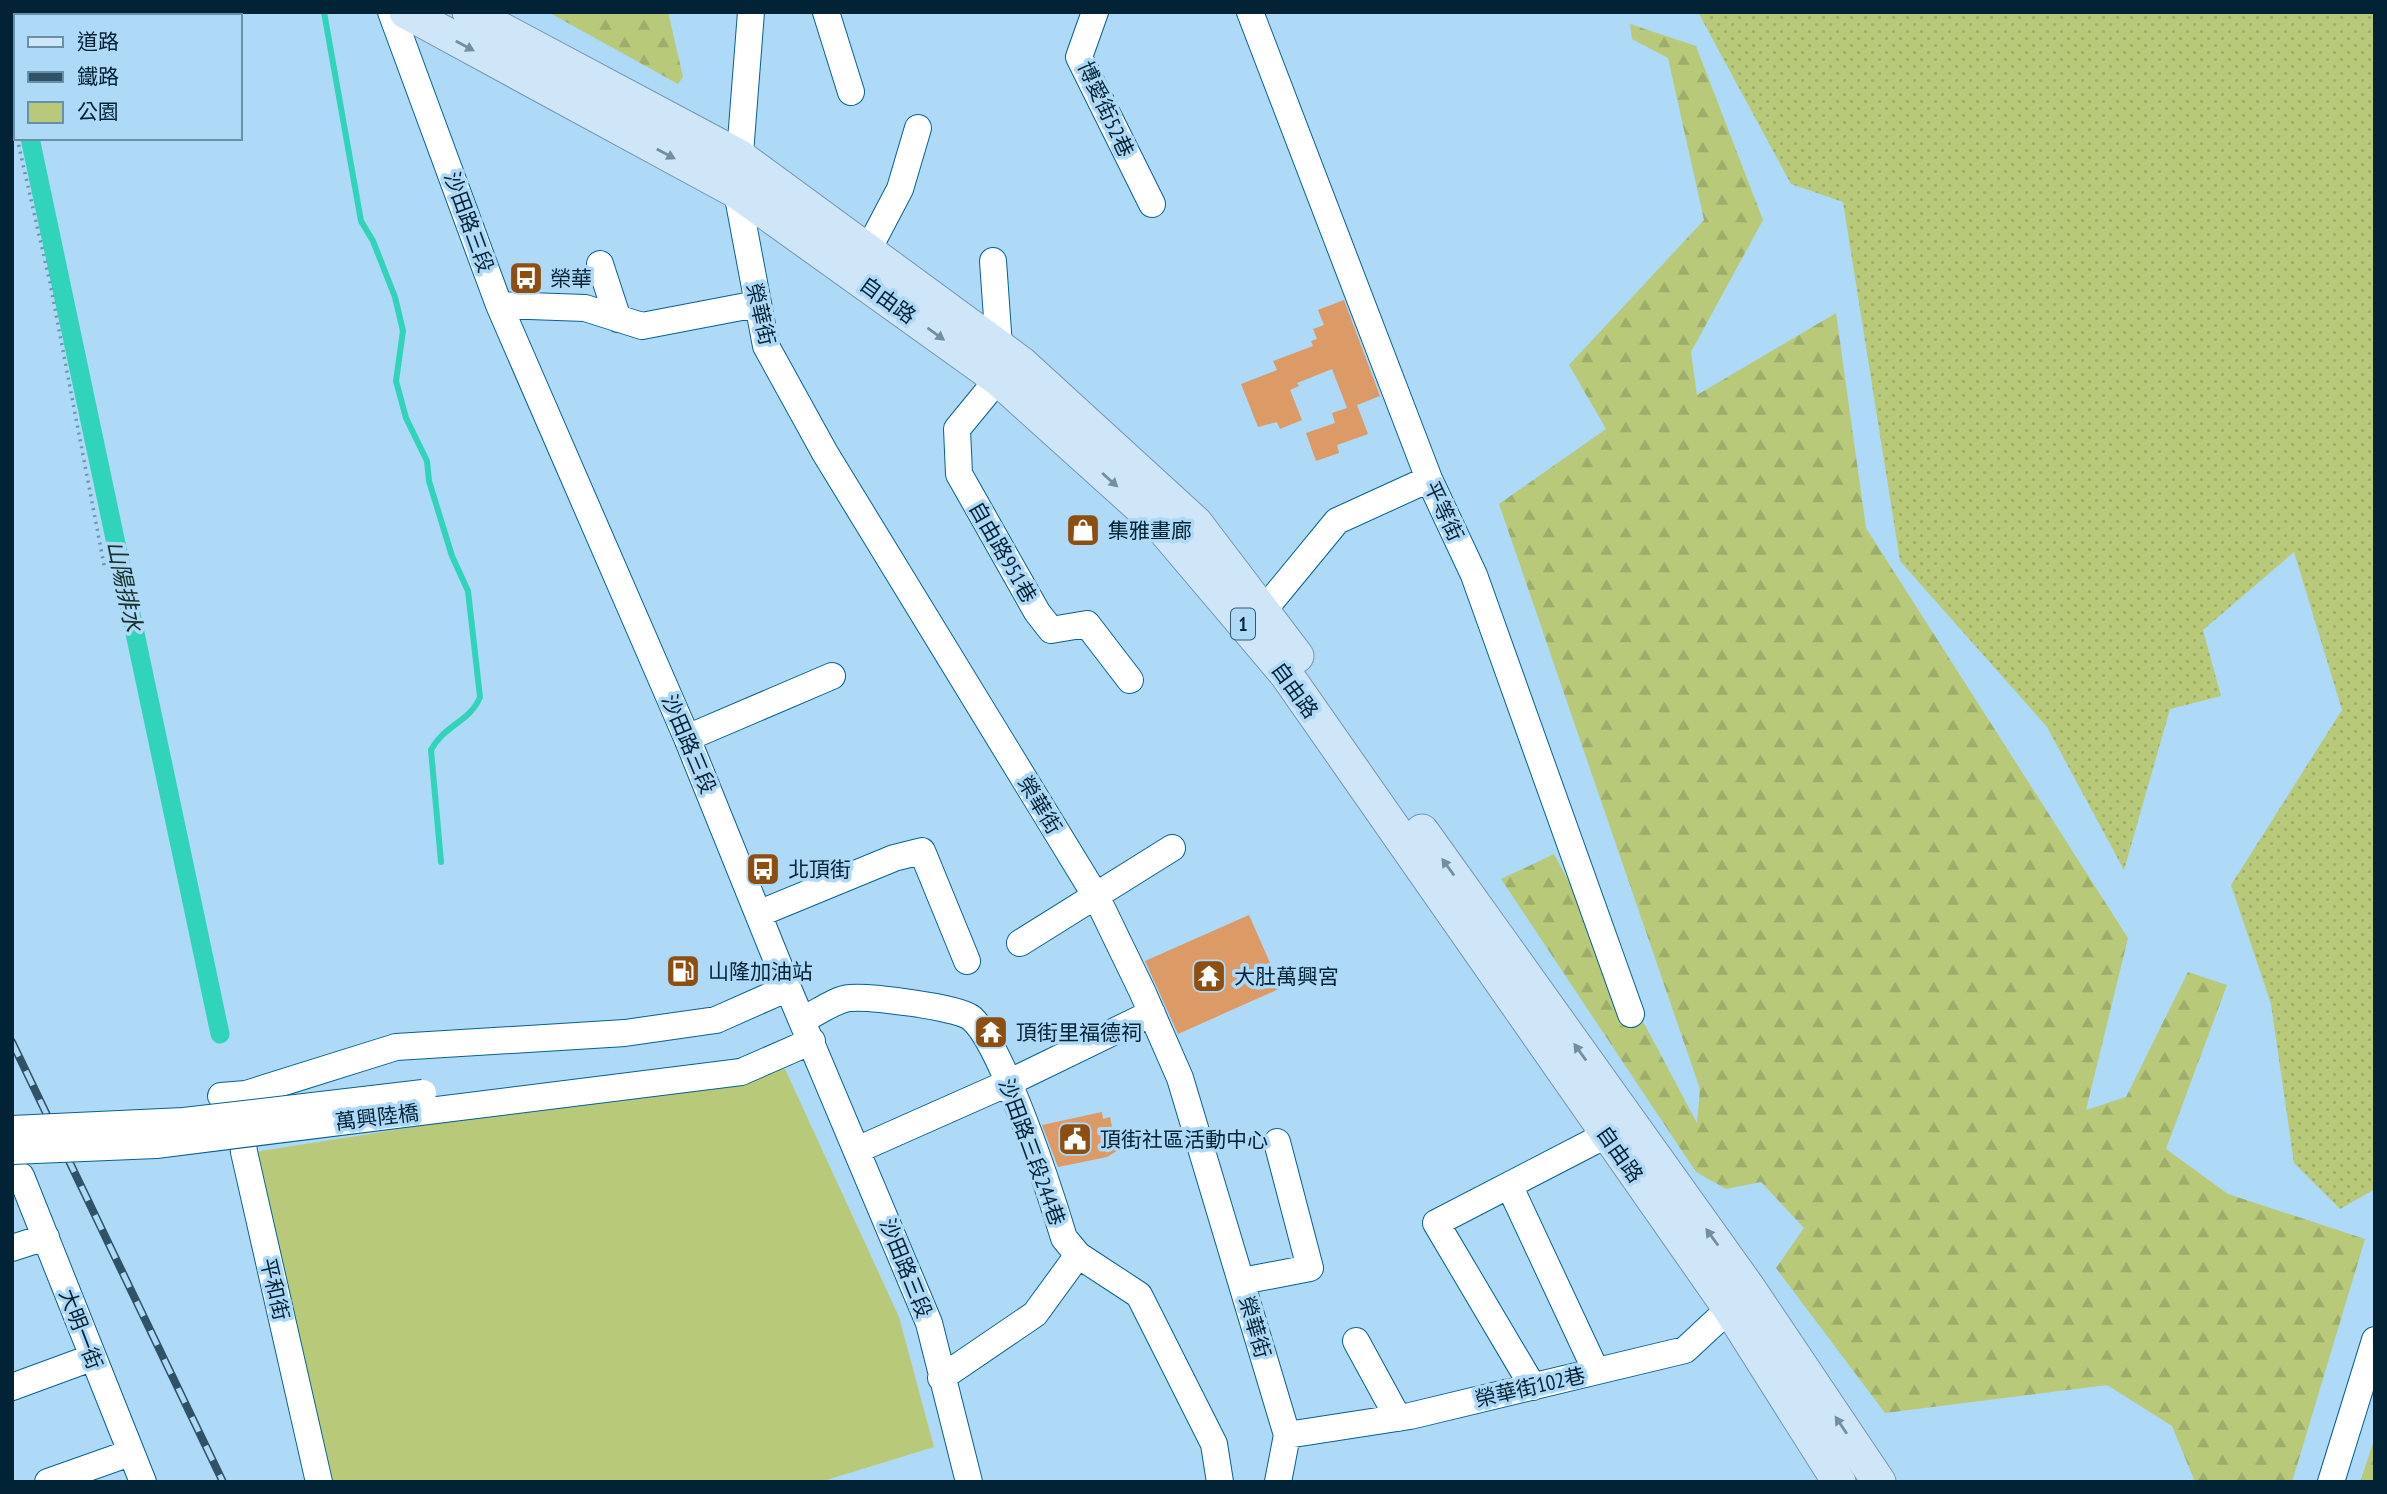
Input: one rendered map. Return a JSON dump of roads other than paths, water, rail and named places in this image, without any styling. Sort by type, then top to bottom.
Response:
[{"type":"main road","name":"自由路","points":[[406,12],[737,192],[999,362]]},
{"type":"main road","name":"自由路","points":[[468,12],[739,156],[869,248],[1040,399],[1196,523],[1263,611],[1739,1299],[1839,1482]]},
{"type":"main road","name":"自由路","points":[[1040,399],[1158,524],[1286,674],[1606,1135],[1739,1299],[1879,1482]]},
{"type":"street","name":"沙田路三段","points":[[391,12],[499,305],[687,738],[929,1324],[970,1482]]},
{"type":"street","name":"榮華街","points":[[751,12],[737,192],[766,346],[825,453],[1097,898],[1152,1013],[1180,1078],[1287,1435],[1278,1482]]},
{"type":"street","points":[[826,12],[851,92]]},
{"type":"street","name":"博愛街52巷","points":[[1095,12],[1079,57],[1152,204]]},
{"type":"street","name":"平等街","points":[[1250,12],[1429,479],[1474,575],[1631,1014]]},
{"type":"street","points":[[869,248],[900,189],[918,128]]},
{"type":"street","points":[[993,261],[999,362]]},
{"type":"street","points":[[600,264],[618,318]]},
{"type":"street","points":[[499,305],[585,308],[642,327],[757,304]]},
{"type":"street","name":"自由路951巷","points":[[999,362],[957,429],[959,474],[1037,612],[1051,630],[1087,624],[1130,680]]},
{"type":"street","points":[[1263,611],[1337,521],[1429,479]]},
{"type":"street","points":[[687,738],[832,676]]},
{"type":"street","points":[[1020,943],[1097,898],[1172,848]]},
{"type":"street","points":[[758,914],[894,858],[922,852],[967,961]]},
{"type":"street","name":"平和街","points":[[319,1482],[230,1096],[396,1047],[625,1033],[716,1020],[788,988]]},
{"type":"street","name":"沙田路三段244巷","points":[[739,1064],[807,1031],[849,998],[949,1008],[971,1018],[995,1055],[1008,1083],[1064,1238],[1079,1255]]},
{"type":"street","points":[[857,1150],[1008,1083],[1152,1013]]},
{"type":"street","name":"萬興陸橋","points":[[12,1129],[184,1121],[739,1064]]},
{"type":"street","name":"萬興陸橋","points":[[15,1168],[156,1145],[739,1064]]},
{"type":"street","points":[[1533,1387],[1436,1223],[1606,1135]]},
{"type":"street","points":[[1242,1281],[1310,1268],[1277,1142]]},
{"type":"street","name":"大明一街","points":[[15,1168],[46,1237],[91,1358],[143,1482]]},
{"type":"street","points":[[1510,1187],[1596,1371]]},
{"type":"street","points":[[12,1248],[46,1237]]},
{"type":"street","points":[[941,1378],[1035,1314],[1079,1255],[1139,1295],[1214,1444],[1220,1482]]},
{"type":"street","name":"榮華街102巷","points":[[1287,1435],[1398,1418],[1685,1350],[1739,1299]]},
{"type":"street","points":[[2331,1482],[2375,1340]]},
{"type":"street","points":[[1356,1341],[1398,1418]]},
{"type":"street","points":[[12,1387],[91,1358]]},
{"type":"street","points":[[48,1482],[130,1453]]},
{"type":"waterway","points":[[324,12],[361,221],[373,241],[395,297],[403,331],[396,381],[406,418],[427,461],[429,481],[452,556],[468,591],[480,697],[470,712],[443,734],[431,750],[441,862]]},
{"type":"waterway","name":"山陽排水","points":[[12,53],[14,61]]},
{"type":"waterway","name":"山陽排水","points":[[30,140],[220,1034]]},
{"type":"railway","points":[[12,1042],[223,1482]]},
{"type":"place","name":"榮華","points":[[526,278]]},
{"type":"place","name":"集雅畫廊","points":[[1083,530]]},
{"type":"place","name":"北頂街","points":[[763,869]]},
{"type":"place","name":"山隆加油站","points":[[683,971]]},
{"type":"place","name":"大肚萬興宮","points":[[1209,976]]},
{"type":"place","name":"頂街里福德祠","points":[[991,1032]]},
{"type":"place","name":"頂街社區活動中心","points":[[1075,1139]]}]
